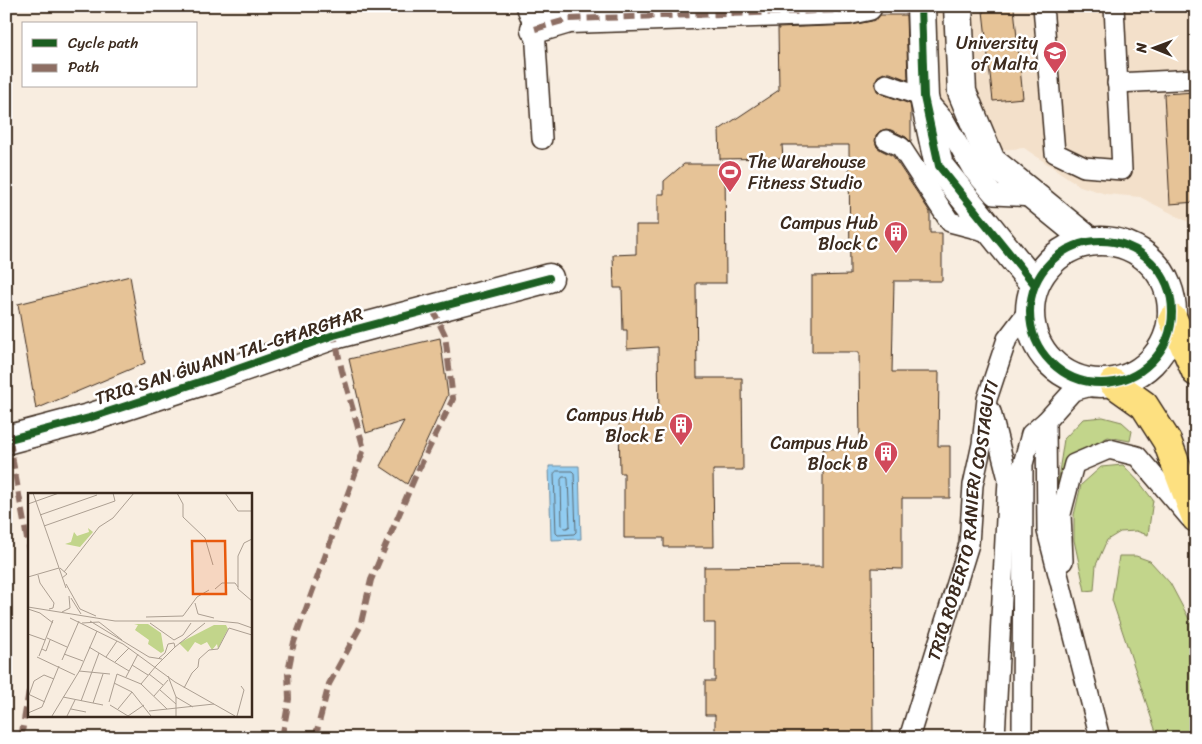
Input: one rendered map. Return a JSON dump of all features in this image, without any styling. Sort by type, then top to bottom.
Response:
[{"type":"highway","points":[[1173,319],[1196,372]]},
{"type":"highway","points":[[1106,384],[1144,405],[1167,441],[1196,518]]},
{"type":"street","points":[[536,14],[569,19],[849,10],[868,6]]},
{"type":"street","points":[[921,6],[924,96],[939,166],[992,233],[1032,297]]},
{"type":"street","points":[[958,6],[962,92],[991,162],[1089,241]]},
{"type":"street","points":[[1089,241],[1112,241],[1134,248],[1153,263],[1166,282],[1172,300],[1173,319],[1168,339],[1161,351],[1153,362],[1135,376],[1106,384],[1080,381],[1061,372],[1045,357],[1034,336],[1030,323],[1032,297],[1042,272],[1051,260],[1069,248],[1089,241]]},
{"type":"street","name":"TRIQ SAN ĠWANN TAL-GĦARGĦAR","points":[[6,440],[89,418],[215,377],[334,335],[548,278]]},
{"type":"lane","points":[[1043,6],[1055,153],[1084,167],[1122,170],[1114,6]]},
{"type":"lane","points":[[536,14],[542,139]]},
{"type":"lane","points":[[1117,83],[1196,79]]},
{"type":"lane","points":[[886,84],[924,96],[945,121],[972,169],[994,195],[1034,197]]},
{"type":"lane","points":[[886,140],[901,147],[950,222],[992,233]]},
{"type":"lane","name":"TRIQ ROBERTO RANIERI COSTAGUTI","points":[[909,738],[969,544],[973,485],[982,444],[987,399],[1007,339],[1032,297]]},
{"type":"lane","points":[[1022,738],[1023,464],[1031,434],[1046,421],[1072,391],[1106,384]]},
{"type":"lane","points":[[987,399],[1008,479],[995,738]]},
{"type":"lane","points":[[1046,421],[1047,531],[1100,738]]},
{"type":"lane","points":[[1063,594],[1061,514],[1074,464],[1109,449],[1137,456],[1196,525]]},
{"type":"shaded area","name":"University of Malta","points":[[525,6],[1196,6],[1196,226],[1140,197],[1106,194],[1080,186],[1024,148],[928,156],[911,11],[773,15],[560,28]]},
{"type":"green space","points":[[1103,417],[1122,422],[1132,431],[1130,441],[1108,437],[1075,454],[1056,492],[1064,439],[1083,419]]},
{"type":"green space","points":[[1123,465],[1153,500],[1148,535],[1136,531],[1120,532],[1107,540],[1096,565],[1094,590],[1085,591],[1074,540],[1074,515],[1081,485],[1101,467]]},
{"type":"green space","points":[[1119,556],[1136,556],[1150,561],[1170,583],[1196,632],[1196,738],[1158,738],[1112,600]]},
{"type":"water","points":[[549,466],[579,466],[581,539],[551,540]]},
{"type":"building","points":[[1014,8],[1023,98],[993,101],[983,11]]},
{"type":"building","points":[[880,15],[906,15],[908,80],[890,73],[884,73],[878,76],[875,86],[877,91],[882,94],[910,104],[911,142],[906,137],[886,129],[876,135],[875,141],[877,147],[893,156],[930,212],[930,233],[942,233],[942,281],[894,281],[892,372],[939,372],[938,446],[950,446],[950,498],[902,498],[902,569],[872,568],[873,738],[715,738],[715,715],[705,715],[705,681],[715,681],[715,623],[704,623],[704,567],[823,566],[823,449],[860,448],[859,352],[812,352],[812,276],[850,275],[849,145],[782,145],[783,158],[720,159],[719,130],[779,90],[778,28],[852,25],[872,21]]},
{"type":"building","points":[[1195,92],[1196,202],[1170,204],[1164,94]]},
{"type":"building","points":[[684,164],[725,164],[726,283],[696,283],[697,378],[742,378],[743,470],[713,470],[714,547],[664,547],[664,538],[624,538],[624,473],[620,473],[619,421],[659,421],[658,347],[627,349],[627,330],[623,330],[622,288],[614,288],[613,255],[636,254],[636,225],[658,225],[658,194],[664,194],[664,181]]},
{"type":"building","points":[[130,276],[145,363],[36,409],[18,304]]},
{"type":"building","points":[[440,338],[448,395],[407,484],[380,466],[404,421],[366,433],[349,359]]},
{"type":"marked path","points":[[535,29],[569,19],[849,10],[868,6]]},
{"type":"marked path","points":[[315,738],[329,684],[360,627],[371,580],[415,477],[453,399],[445,335],[432,308]]},
{"type":"marked path","points":[[282,738],[289,699],[288,672],[294,642],[364,449],[334,335]]},
{"type":"marked path","points":[[10,439],[28,544]]},
{"type":"marked path","points":[[21,738],[28,697]]},
{"type":"cycle path","points":[[921,6],[924,97],[939,166],[1035,285]]},
{"type":"cycle path","points":[[1101,241],[1115,242],[1128,246],[1141,253],[1151,262],[1160,272],[1167,285],[1171,298],[1172,312],[1171,326],[1167,339],[1160,352],[1151,362],[1141,371],[1128,378],[1115,382],[1101,383],[1087,382],[1074,378],[1061,371],[1051,362],[1042,352],[1035,339],[1031,326],[1030,312],[1031,298],[1035,285],[1042,272],[1051,262],[1061,253],[1074,246],[1087,242],[1101,241]]},
{"type":"cycle path","points":[[6,440],[89,418],[215,377],[334,335],[549,278]]},
{"type":"place","name":"University of Malta","points":[[1055,74]]},
{"type":"place","name":"The Warehouse Fitness Studio","points":[[730,193]]},
{"type":"place","name":"Campus Hub Block C","points":[[896,254]]},
{"type":"place","name":"Campus Hub Block E","points":[[681,446]]},
{"type":"place","name":"Campus Hub Block B","points":[[886,474]]}]
